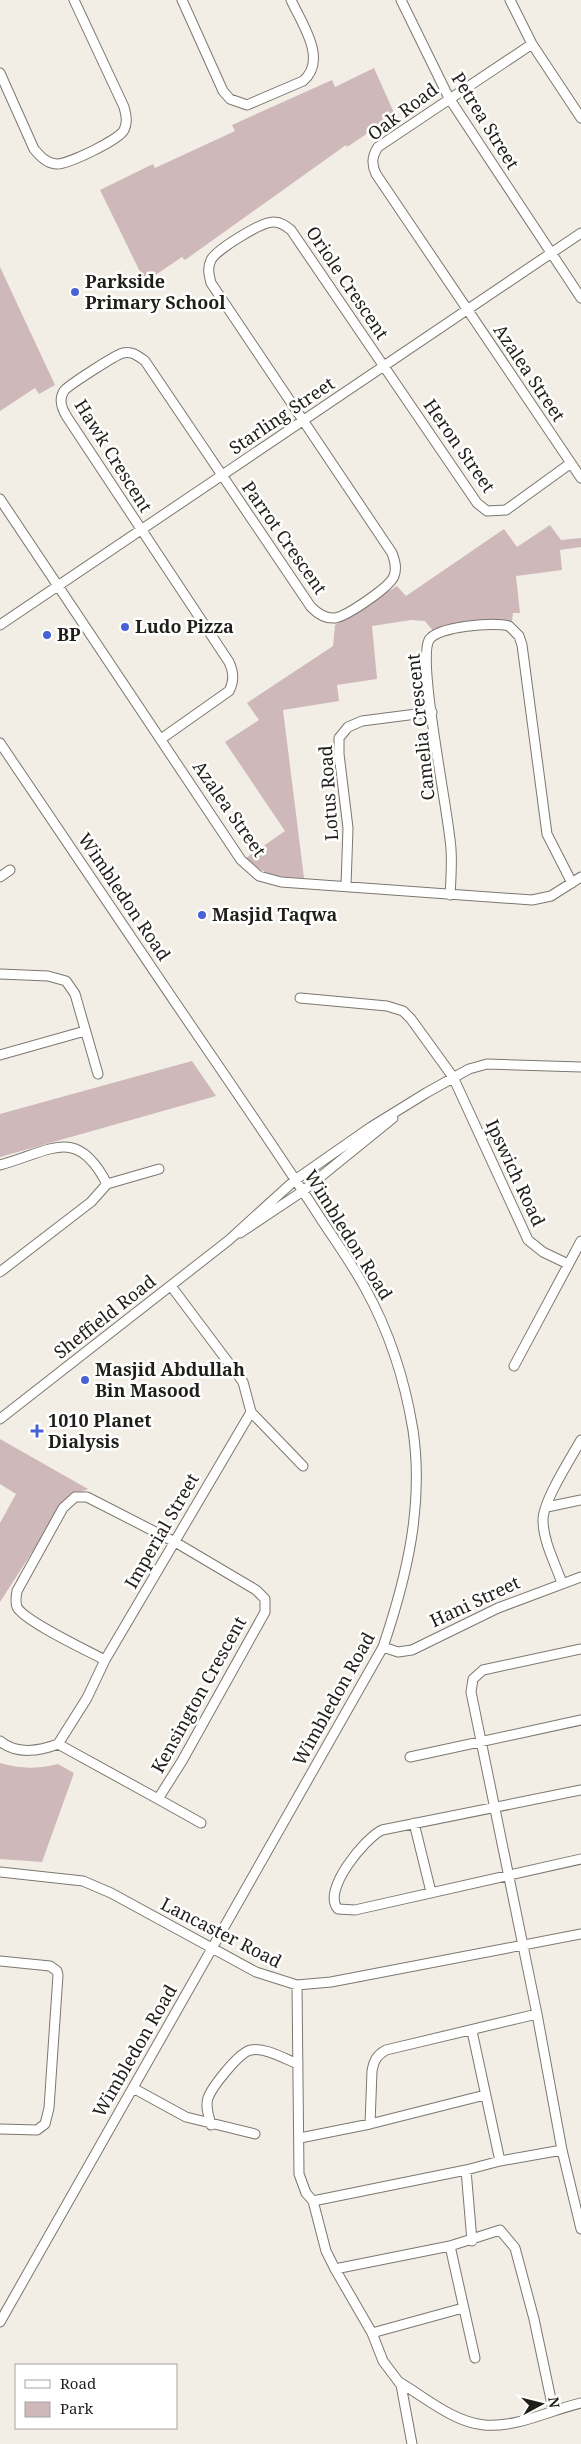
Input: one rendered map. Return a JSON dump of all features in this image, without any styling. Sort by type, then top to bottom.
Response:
[{"type":"street","points":[[0,73],[34,149],[48,162],[63,163],[121,134],[126,124],[124,107],[74,0]]},
{"type":"street","points":[[182,0],[224,92],[236,103],[247,105],[303,81],[309,76],[313,67],[313,51],[291,0]]},
{"type":"street","name":"Petrea Street","points":[[400,0],[449,98],[581,298]]},
{"type":"street","points":[[510,0],[532,44],[581,118]]},
{"type":"street","name":"Oak Road","points":[[467,311],[376,174],[372,162],[378,147],[532,44]]},
{"type":"street","name":"Oriole Crescent","points":[[303,421],[211,283],[208,268],[214,256],[259,225],[275,222],[283,224],[291,230],[384,367]]},
{"type":"street","name":"Starling Street","points":[[0,625],[581,233]]},
{"type":"street","name":"Azalea Street","points":[[467,311],[581,478]]},
{"type":"street","name":"Hawk Crescent","points":[[140,530],[63,410],[61,398],[68,386],[116,356],[128,353],[136,354],[145,361],[222,476]]},
{"type":"street","name":"Heron Street","points":[[384,367],[476,503],[487,511],[506,510],[571,463]]},
{"type":"street","name":"Parrot Crescent","points":[[222,476],[317,613],[328,618],[340,616],[384,589],[391,582],[396,570],[392,553],[303,421]]},
{"type":"street","points":[[0,499],[57,585]]},
{"type":"street","points":[[140,530],[233,670],[232,685],[228,692],[161,739]]},
{"type":"street","name":"Azalea Street","points":[[57,585],[241,860],[252,872],[270,881],[532,900],[551,896],[581,878]]},
{"type":"street","name":"Camelia Crescent","points":[[450,895],[451,850],[426,659],[428,646],[434,635],[451,629],[493,624],[509,626],[515,631],[522,645],[546,834],[572,883]]},
{"type":"street","name":"Lotus Road","points":[[346,886],[348,828],[339,754],[339,738],[348,727],[362,721],[432,712]]},
{"type":"street","name":"Wimbledon Road","points":[[0,743],[303,1191],[365,1287],[376,1309],[398,1367],[412,1429],[417,1482],[413,1531],[403,1583],[383,1647],[0,2322]]},
{"type":"street","points":[[0,877],[10,870]]},
{"type":"street","points":[[0,974],[48,976],[66,981],[75,994],[98,1074]]},
{"type":"street","name":"Ipswich Road","points":[[300,998],[387,1006],[403,1011],[412,1018],[453,1077],[528,1240],[543,1252],[568,1264]]},
{"type":"street","points":[[0,1055],[85,1031]]},
{"type":"street","points":[[404,1108],[453,1077],[487,1064],[581,1067]]},
{"type":"street","name":"Sheffield Road","points":[[0,1419],[229,1240],[295,1180],[370,1127],[404,1108]]},
{"type":"street","name":"Sheffield Road","points":[[229,1240],[303,1191],[404,1108]]},
{"type":"street","points":[[0,1165],[57,1148],[72,1147],[85,1152],[95,1163],[107,1184]]},
{"type":"street","points":[[0,1272],[91,1202],[107,1184],[159,1169]]},
{"type":"street","points":[[514,1366],[581,1241]]},
{"type":"street","points":[[171,1286],[243,1382],[251,1412],[303,1466]]},
{"type":"street","name":"Imperial Street","points":[[58,1744],[87,1698],[105,1660],[242,1424],[251,1412]]},
{"type":"street","points":[[562,1583],[544,1529],[543,1516],[564,1470],[581,1440]]},
{"type":"street","name":"Kensington Crescent","points":[[58,1744],[158,1799],[187,1752],[265,1612],[266,1605],[262,1594],[175,1542],[87,1497],[75,1497],[63,1508],[17,1591],[16,1600],[18,1608],[31,1620],[105,1660]]},
{"type":"street","points":[[547,1507],[581,1500]]},
{"type":"street","name":"Hani Street","points":[[383,1647],[398,1652],[412,1650],[498,1608],[581,1577]]},
{"type":"street","points":[[581,1649],[492,1666],[476,1674],[473,1679],[471,1692],[524,1946],[562,2150],[581,2229]]},
{"type":"street","points":[[410,1757],[581,1720]]},
{"type":"street","points":[[0,1741],[12,1748],[28,1750],[58,1744]]},
{"type":"street","points":[[581,1790],[382,1830],[367,1840],[335,1888],[334,1902],[338,1909],[355,1910],[581,1858]]},
{"type":"street","points":[[158,1799],[201,1823]]},
{"type":"street","points":[[414,1823],[430,1892]]},
{"type":"street","name":"Lancaster Road","points":[[0,1872],[83,1881],[111,1893],[211,1950],[256,1972],[297,1984],[331,1982],[581,1934]]},
{"type":"street","points":[[0,1961],[50,1966],[54,1967],[58,1975],[53,2067],[47,2117],[41,2128],[37,2130],[0,2129]]},
{"type":"street","points":[[297,1984],[299,2174],[306,2192],[313,2201],[326,2251],[372,2333],[384,2361],[399,2382],[412,2444]]},
{"type":"street","points":[[370,2124],[372,2071],[379,2054],[386,2050],[537,2014]]},
{"type":"street","points":[[472,2031],[500,2161]]},
{"type":"street","points":[[211,2125],[208,2112],[208,2098],[232,2064],[244,2052],[260,2050],[298,2064]]},
{"type":"street","points":[[133,2088],[170,2110],[211,2125],[255,2134]]},
{"type":"street","points":[[300,2138],[370,2124],[485,2095]]},
{"type":"street","points":[[313,2201],[466,2170],[500,2161],[562,2150]]},
{"type":"street","points":[[466,2170],[472,2241]]},
{"type":"street","points":[[335,2269],[472,2241],[500,2230],[512,2242],[534,2319],[553,2409]]},
{"type":"street","points":[[450,2246],[475,2358]]},
{"type":"street","points":[[372,2333],[463,2308]]},
{"type":"street","points":[[399,2382],[453,2414],[484,2425],[512,2422],[553,2409],[581,2403]]},
{"type":"green space","points":[[374,68],[395,115],[347,147],[346,145],[185,260],[182,257],[145,282],[100,190],[153,164],[155,168],[235,131],[232,125],[332,80],[335,87]]},
{"type":"green space","points":[[0,267],[55,385],[39,394],[35,388],[0,411]]},
{"type":"green space","points":[[550,525],[561,540],[581,538],[581,547],[560,550],[562,570],[516,576],[520,613],[513,613],[512,621],[487,622],[433,631],[425,621],[411,620],[372,626],[377,679],[337,685],[339,701],[283,710],[304,878],[272,875],[252,864],[246,858],[285,831],[225,742],[259,720],[247,703],[333,646],[335,625],[397,586],[406,596],[504,529],[517,547]]},
{"type":"green space","points":[[192,1061],[216,1096],[0,1157],[0,1114]]},
{"type":"green space","points":[[0,1439],[88,1489],[67,1498],[0,1602],[0,1523],[16,1494],[0,1484]]},
{"type":"green space","points":[[0,1763],[29,1768],[58,1764],[74,1773],[42,1862],[0,1859]]},
{"type":"place","name":"Parkside Primary School","points":[[75,292]]},
{"type":"place","name":"Ludo Pizza","points":[[125,627]]},
{"type":"place","name":"BP","points":[[47,635]]},
{"type":"place","name":"Masjid Taqwa","points":[[202,915]]},
{"type":"place","name":"Masjid Abdullah Bin Masood","points":[[85,1380]]},
{"type":"place","name":"1010 Planet Dialysis","points":[[37,1431]]}]
